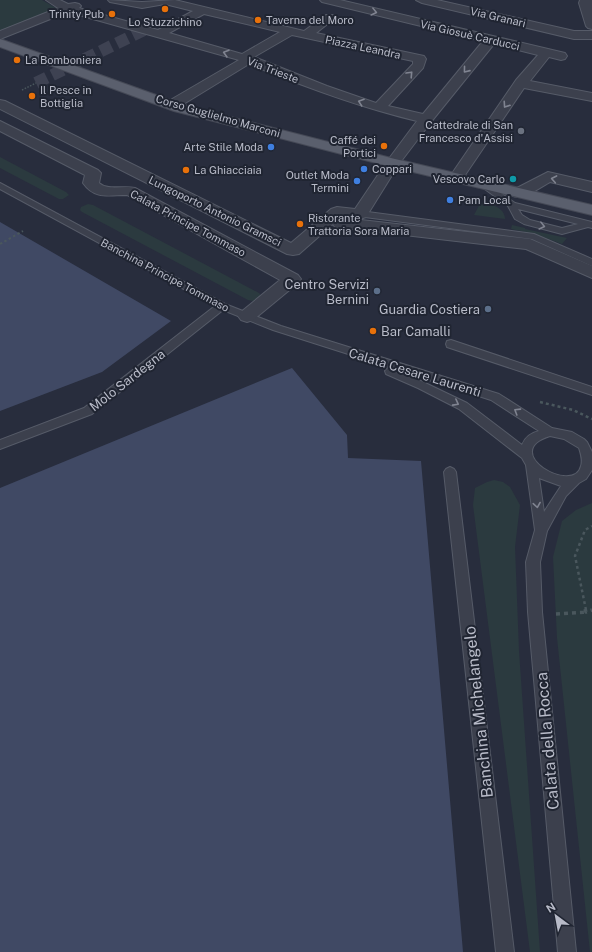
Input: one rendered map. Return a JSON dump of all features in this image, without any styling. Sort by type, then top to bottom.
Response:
[{"type":"main road","name":"Corso Guglielmo Marconi","points":[[0,43],[172,105],[394,163],[485,185],[515,199],[590,220]]},
{"type":"street","name":"Via Trieste","points":[[52,0],[67,8],[246,59],[322,89],[379,108],[426,119]]},
{"type":"street","name":"Piazza Leandra","points":[[114,0],[142,5],[165,1],[290,32],[420,59],[418,65],[379,108]]},
{"type":"street","name":"Via Giosuè Carducci","points":[[326,0],[561,56]]},
{"type":"street","name":"Via Granari","points":[[422,0],[574,35],[592,35]]},
{"type":"street","points":[[572,0],[588,2],[592,26]]},
{"type":"street","points":[[0,35],[67,8],[93,3]]},
{"type":"street","points":[[360,214],[394,163],[485,38],[496,17],[494,13],[502,4]]},
{"type":"street","points":[[158,34],[203,10]]},
{"type":"street","points":[[306,35],[330,17]]},
{"type":"street","name":"Piazza Leandra","points":[[317,26],[361,35]]},
{"type":"street","points":[[172,105],[290,32]]},
{"type":"street","points":[[546,88],[561,56],[574,35]]},
{"type":"street","points":[[456,178],[521,83],[546,53]]},
{"type":"street","points":[[521,83],[592,97]]},
{"type":"street","name":"Lungoporto Antonio Gramsci","points":[[0,104],[293,250],[337,212],[360,214]]},
{"type":"street","name":"Calata Principe Tommaso","points":[[0,125],[93,173],[91,183],[96,188],[113,192],[125,190],[130,191],[292,279],[247,316]]},
{"type":"street","points":[[515,199],[548,177],[592,187]]},
{"type":"street","points":[[313,247],[343,223],[530,244],[592,273]]},
{"type":"lane","name":"Banchina Principe Tommaso","points":[[0,186],[222,306],[277,328],[337,348]]},
{"type":"lane","points":[[515,199],[518,216],[527,222],[562,231],[573,230],[590,220]]},
{"type":"lane","name":"Lungoporto Antonio Gramsci","points":[[360,214],[534,237],[592,263]]},
{"type":"lane","name":"Molo Sardegna","points":[[0,445],[88,411],[222,306]]},
{"type":"lane","points":[[451,344],[592,391]]},
{"type":"lane","name":"Calata Cesare Laurenti","points":[[337,348],[422,384],[463,406],[526,455]]},
{"type":"lane","name":"Calata Cesare Laurenti","points":[[337,348],[495,397],[550,432]]},
{"type":"lane","points":[[526,455],[526,448],[534,436],[541,433],[562,433],[588,446],[590,465],[588,472],[583,477],[566,482],[552,479],[538,473],[531,466]]},
{"type":"lane","name":"Calata della Rocca","points":[[526,455],[531,466],[541,530]]},
{"type":"lane","name":"Banchina Michelangelo","points":[[450,472],[505,952]]},
{"type":"lane","name":"Calata della Rocca","points":[[567,952],[535,612],[533,562],[541,530],[562,492],[583,477]]},
{"type":"path","points":[[22,90],[36,83]]},
{"type":"path","points":[[0,244],[23,231]]},
{"type":"path","points":[[586,612],[575,556],[585,530],[592,526]]},
{"type":"path","points":[[535,612],[555,614],[586,612],[592,610]]},
{"type":"shaded area","points":[[0,0],[42,0],[56,8],[0,34]]},
{"type":"shaded area","points":[[0,157],[69,195],[63,199],[59,199],[0,168]]},
{"type":"shaded area","points":[[481,202],[493,205],[500,209],[503,212],[505,219],[474,215]]},
{"type":"shaded area","points":[[88,204],[93,205],[259,293],[263,298],[257,302],[248,300],[80,210],[81,207]]},
{"type":"shaded area","points":[[512,225],[567,238],[562,244],[535,234],[511,229]]},
{"type":"shaded area","points":[[494,480],[503,482],[510,487],[520,505],[515,547],[519,651],[540,952],[530,952],[473,505],[475,488]]},
{"type":"shaded area","points":[[592,503],[592,952],[590,952],[557,638],[553,557],[562,521],[576,510]]},
{"type":"water","points":[[0,222],[171,321],[102,372],[0,411]]},
{"type":"water","points":[[292,368],[347,435],[348,458],[421,461],[463,952],[0,952],[0,488]]},
{"type":"tunnel","points":[[36,83],[144,30]]},
{"type":"place","name":"Lo Stuzzichino","points":[[165,9]]},
{"type":"place","name":"Trinity Pub","points":[[112,14]]},
{"type":"place","name":"Taverna del Moro","points":[[258,20]]},
{"type":"place","name":"La Bomboniera","points":[[17,60]]},
{"type":"place","name":"Il Pesce in Bottiglia","points":[[32,96]]},
{"type":"place","name":"Cattedrale di San Francesco d'Assisi","points":[[521,131]]},
{"type":"place","name":"Caffé dei Portici","points":[[384,146]]},
{"type":"place","name":"Arte Stile Moda","points":[[271,147]]},
{"type":"place","name":"Coppari","points":[[364,169]]},
{"type":"place","name":"La Ghiacciaia","points":[[186,170]]},
{"type":"place","name":"Vescovo Carlo","points":[[513,179]]},
{"type":"place","name":"Outlet Moda Termini","points":[[357,181]]},
{"type":"place","name":"Pam Local","points":[[450,200]]},
{"type":"place","name":"Ristorante Trattoria Sora Maria","points":[[300,224]]},
{"type":"place","name":"Centro Servizi Bernini","points":[[377,291]]},
{"type":"place","name":"Guardia Costiera","points":[[488,309]]},
{"type":"place","name":"Bar Camalli","points":[[373,331]]}]
